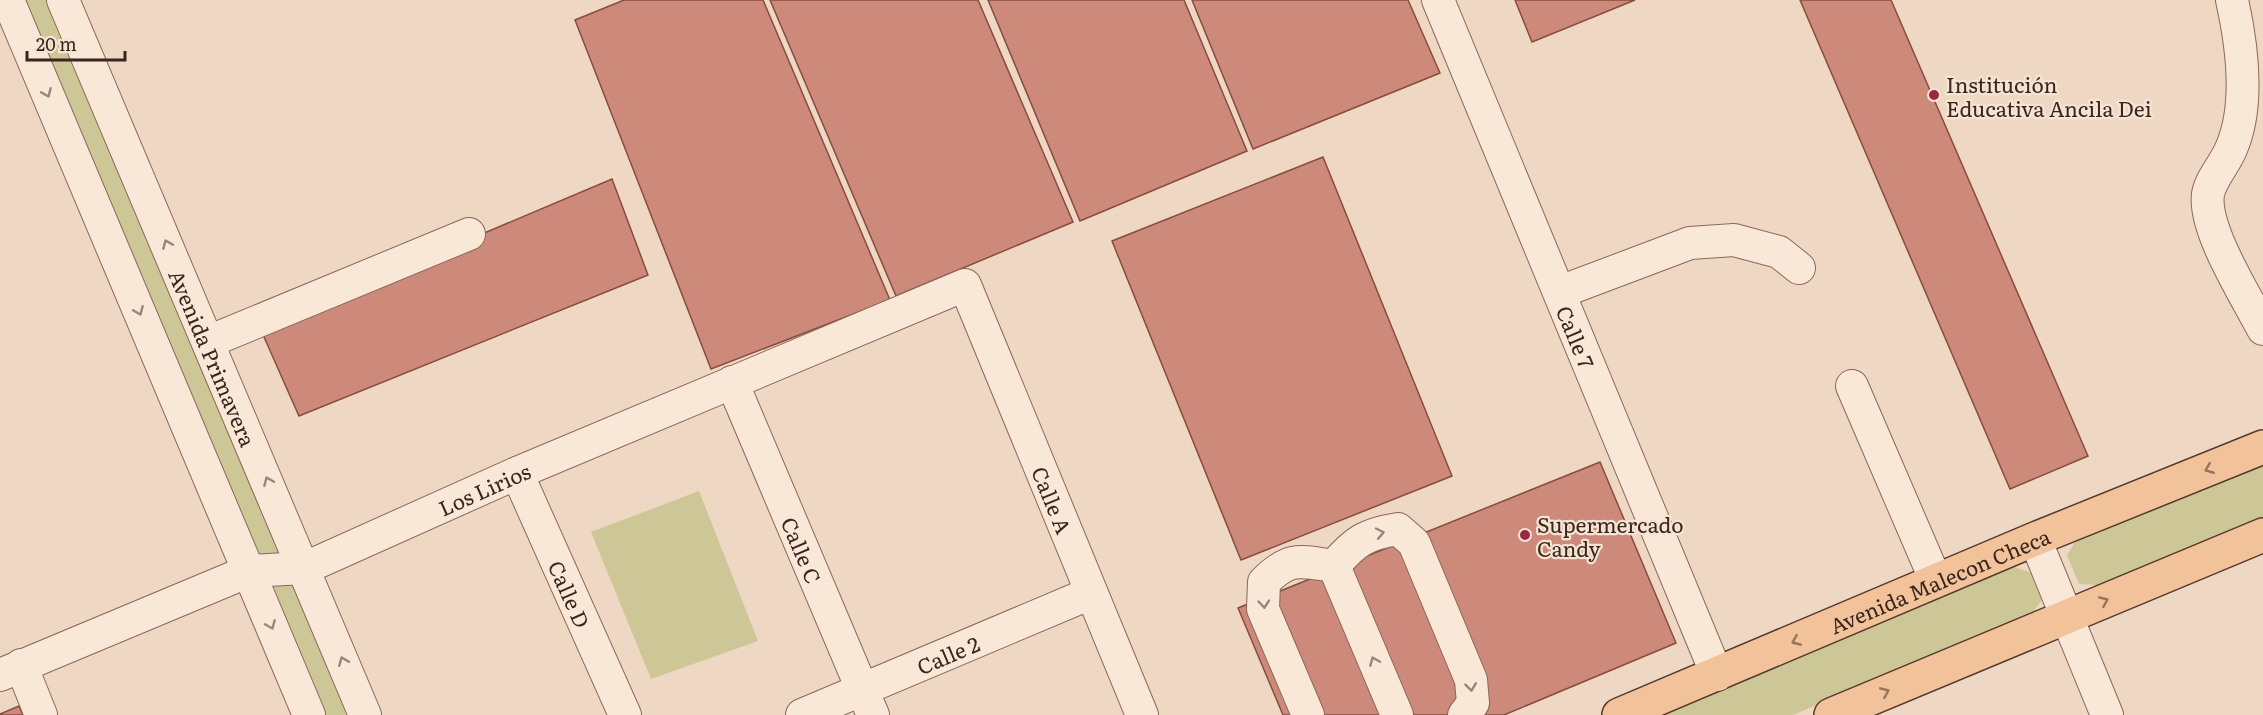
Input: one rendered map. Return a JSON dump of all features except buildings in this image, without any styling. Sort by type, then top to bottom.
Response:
[{"type":"main road","name":"Avenida Malecon Checa","points":[[1619,715],[2035,539],[2263,447]]},
{"type":"main road","points":[[1831,715],[2263,535]]},
{"type":"street","points":[[8,0],[309,715]]},
{"type":"street","name":"Avenida Primavera","points":[[63,0],[305,568],[365,715]]},
{"type":"street","name":"Calle 7","points":[[1438,0],[1717,675]]},
{"type":"street","points":[[2232,0],[2237,30],[2242,117],[2231,150],[2208,194],[2211,225],[2263,329]]},
{"type":"street","points":[[208,342],[469,234]]},
{"type":"street","points":[[1560,292],[1690,243],[1734,240],[1779,252],[1799,268]]},
{"type":"street","name":"Los Lirios","points":[[10,670],[249,571],[305,568],[518,473],[965,285]]},
{"type":"street","name":"Calle A","points":[[965,285],[1142,715]]},
{"type":"street","name":"Calle C","points":[[732,382],[867,703]]},
{"type":"street","points":[[1852,386],[1936,581]]},
{"type":"street","name":"Calle D","points":[[518,473],[626,715]]},
{"type":"street","points":[[1334,566],[1352,545],[1374,533],[1398,529],[1414,543],[1471,680],[1473,704],[1464,715]]},
{"type":"street","points":[[2035,539],[2069,616],[2107,715]]},
{"type":"street","points":[[1308,715],[1263,609],[1264,582],[1280,566],[1301,561],[1334,566]]},
{"type":"street","points":[[1334,566],[1397,715]]},
{"type":"street","name":"Calle 2","points":[[802,715],[867,703],[1091,592]]},
{"type":"street","points":[[10,670],[41,715]]},
{"type":"shaded area","points":[[24,0],[52,0],[350,715],[322,715]]},
{"type":"shaded area","points":[[2263,462],[2263,517],[2099,585],[2079,584],[2067,555],[2077,539]]},
{"type":"shaded area","points":[[699,491],[758,641],[651,679],[591,532]]},
{"type":"shaded area","points":[[2014,567],[2032,573],[2042,600],[2027,620],[1952,648],[1793,715],[1650,715]]},
{"type":"place","name":"Institución Educativa Ancila Dei","points":[[1934,95]]},
{"type":"place","name":"Supermercado Candy","points":[[1525,535]]}]
